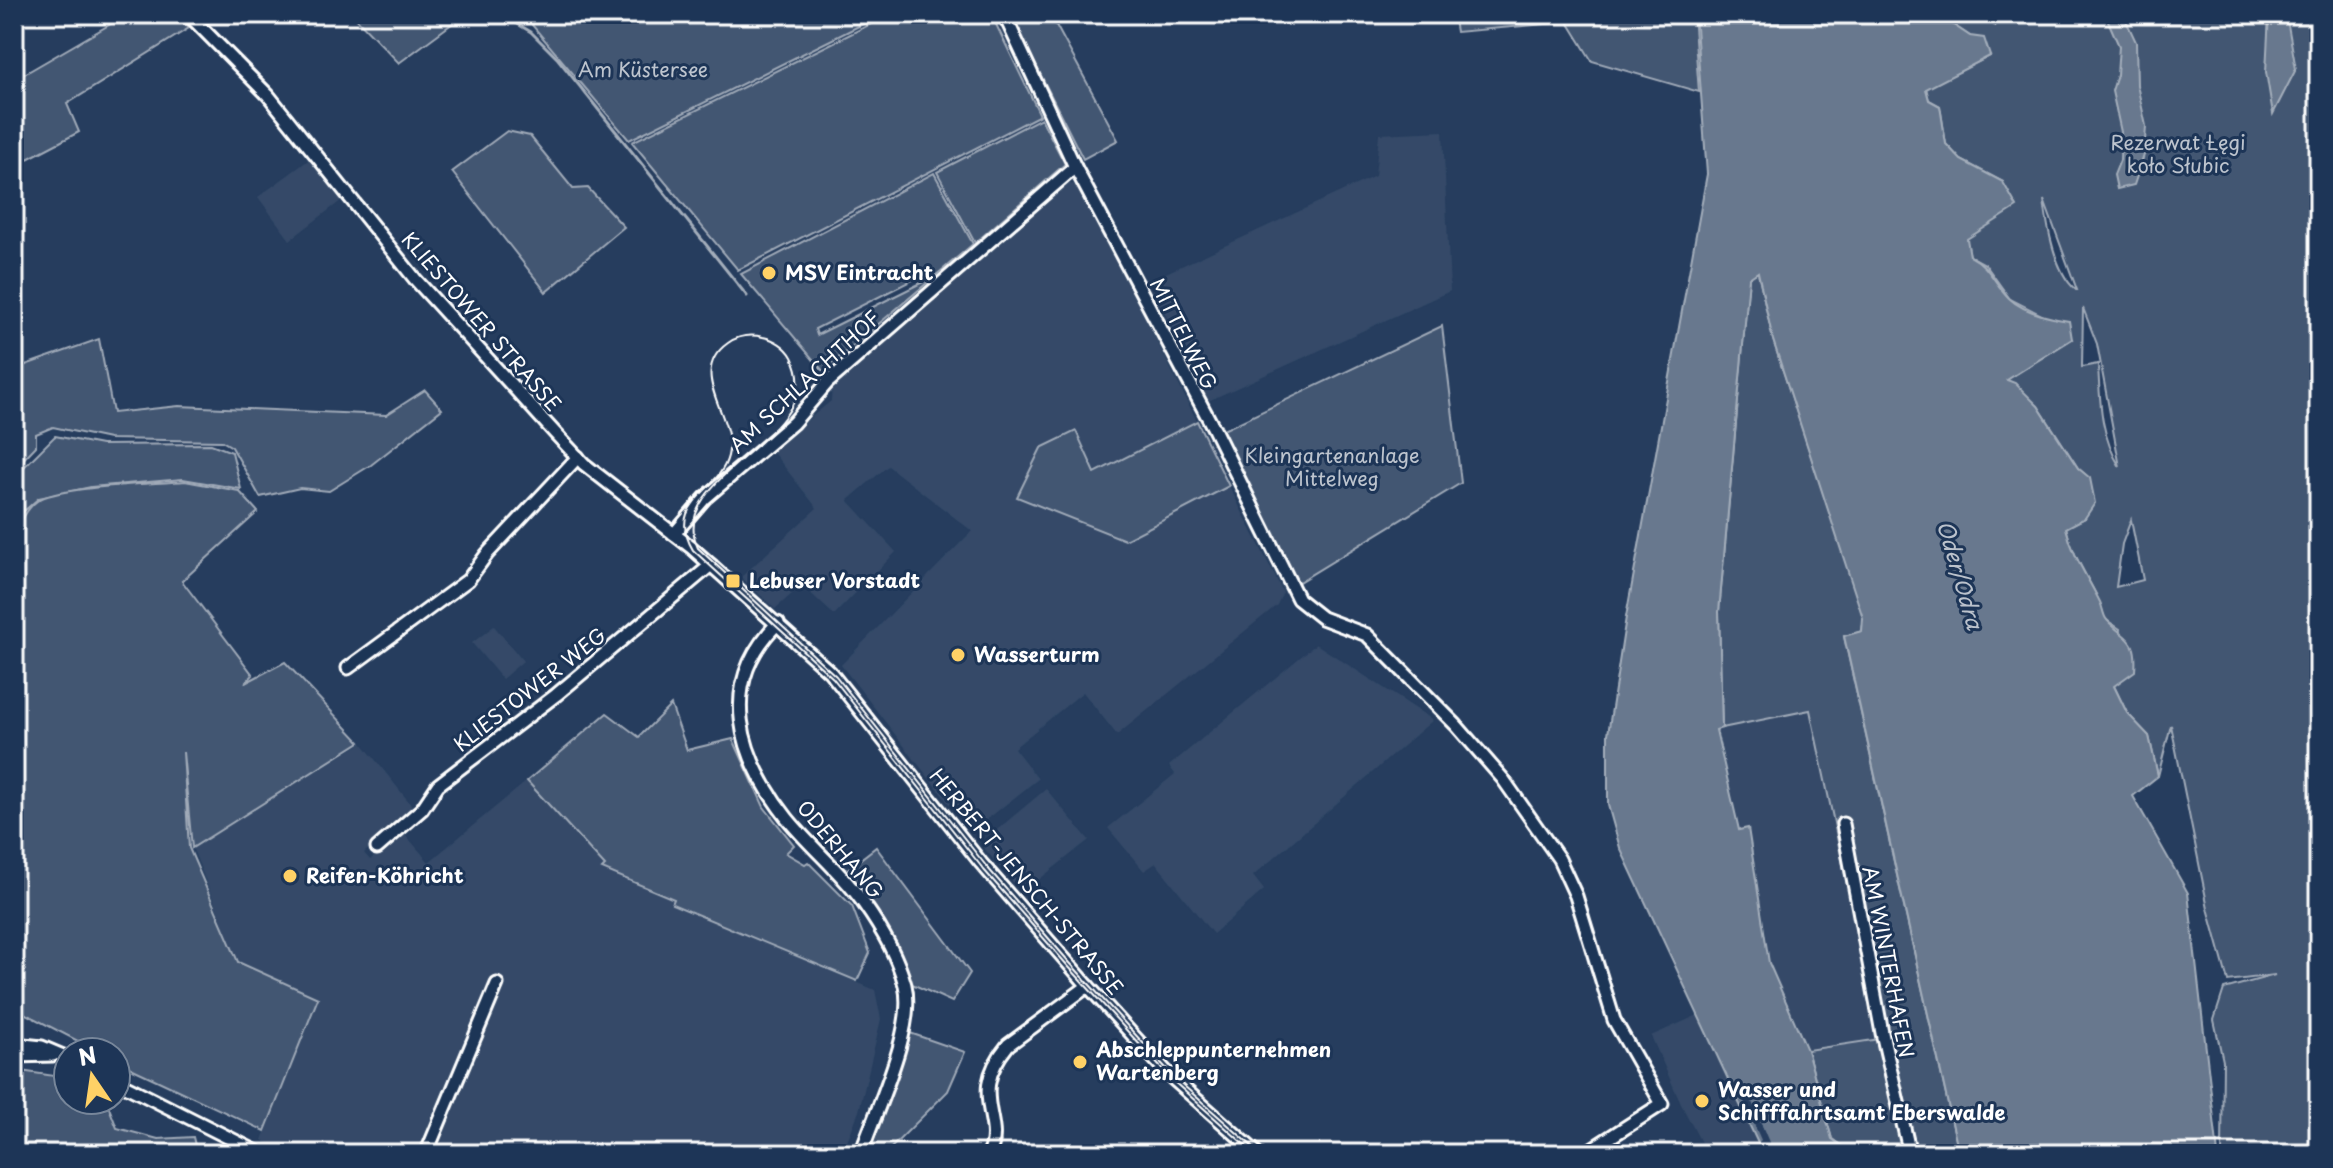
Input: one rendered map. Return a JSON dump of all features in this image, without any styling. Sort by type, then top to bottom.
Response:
[{"type":"street","name":"KLIESTOWER STRASSE","points":[[188,14],[268,95],[415,279],[578,457],[778,623]]},
{"type":"street","name":"MITTELWEG","points":[[1004,14],[1075,167],[1214,429],[1298,599],[1322,618],[1367,635],[1456,725],[1503,779],[1559,859],[1576,896],[1614,1020],[1662,1104],[1584,1154]]},
{"type":"street","name":"AM SCHLACHTHOF","points":[[674,534],[705,498],[793,423],[828,382],[1075,167]]},
{"type":"street","points":[[348,668],[468,580],[487,554],[578,457]]},
{"type":"street","name":"KLIESTOWER WEG","points":[[377,848],[422,809],[438,785],[556,695],[711,565]]},
{"type":"street","name":"HERBERT-JENSCH-STRASSE","points":[[778,623],[848,693],[974,855],[1088,986],[1171,1077],[1258,1154]]},
{"type":"street","name":"ODERHANG","points":[[778,623],[763,638],[737,701],[748,750],[787,817],[863,902],[881,931],[906,987],[903,1033],[861,1154]]},
{"type":"street","name":"AM WINTERHAFEN","points":[[1843,824],[1882,1033],[1910,1154]]},
{"type":"street","points":[[426,1154],[497,984]]},
{"type":"street","points":[[989,1154],[993,1133],[986,1088],[997,1058],[1008,1045],[1088,986]]},
{"type":"street","points":[[14,1044],[52,1051]]},
{"type":"street","points":[[14,1056],[52,1057]]},
{"type":"street","points":[[132,1089],[261,1154]]},
{"type":"shaded area","points":[[1443,131],[1450,291],[1208,401],[1149,281],[1375,176],[1379,134]]},
{"type":"shaded area","points":[[310,159],[342,200],[290,240],[258,197]]},
{"type":"shaded area","points":[[1065,184],[1073,184],[1083,194],[1197,421],[1094,474],[1076,432],[1041,448],[1125,540],[1229,486],[1283,592],[1277,605],[1117,735],[1083,692],[1014,748],[1038,779],[971,832],[841,665],[972,531],[888,466],[848,500],[896,552],[834,615],[802,585],[775,609],[741,577],[817,508],[771,450],[831,401],[832,384]]},
{"type":"shaded area","points":[[494,626],[523,661],[502,679],[472,643]]},
{"type":"shaded area","points":[[1316,644],[1433,720],[1253,876],[1264,890],[1213,934],[1156,863],[1144,871],[1108,828],[1175,774],[1169,766]]},
{"type":"shaded area","points":[[1810,709],[1880,1039],[1807,1050],[1769,963],[1748,829],[1739,831],[1716,729]]},
{"type":"shaded area","points":[[362,743],[413,807],[364,853],[370,860],[402,831],[429,862],[527,781],[607,864],[603,870],[674,900],[673,904],[875,990],[881,1019],[859,1111],[842,1154],[287,1154],[262,1140],[318,998],[238,962],[192,847]]},
{"type":"shaded area","points":[[1046,789],[1089,840],[1022,893],[983,847],[994,837],[992,834]]},
{"type":"shaded area","points":[[1698,1015],[1762,1154],[1707,1154],[1681,1104],[1651,1036]]},
{"type":"green space","points":[[128,14],[176,14],[189,28],[67,104],[79,132],[14,166],[14,80]]},
{"type":"green space","points":[[352,14],[458,14],[457,20],[399,63]]},
{"type":"green space","name":"Am Küstersee","points":[[538,14],[883,14],[629,140],[532,25]]},
{"type":"green space","points":[[891,14],[991,14],[1040,115],[738,270],[632,142]]},
{"type":"green space","points":[[1010,14],[1050,14],[1118,140],[1083,159]]},
{"type":"green space","points":[[1453,14],[1693,14],[1699,92],[1592,61],[1568,22],[1456,32]]},
{"type":"green space","name":"Rezerwat Łęgi koło Słubic","points":[[1937,14],[1991,14],[1995,27],[1994,14],[2319,14],[2319,1154],[2222,1154],[2223,1061],[2214,1020],[2224,989],[2275,975],[2228,981],[2208,908],[2171,725],[2158,776],[2149,736],[2127,713],[2114,686],[2120,629],[2105,619],[2066,527],[2085,518],[2090,479],[2078,468],[2038,406],[2006,380],[2072,339],[2048,318],[2010,299],[1985,264],[1970,256],[1966,239],[2003,182],[1961,160],[1946,144],[1940,106],[1929,100],[1926,88],[1990,56],[1970,36]],"holes":[[[2044,200],[2077,290],[2057,261]],[[2083,308],[2097,344],[2120,467],[2105,430],[2098,364],[2082,367]],[[2131,520],[2143,580],[2116,587],[2122,544]]]},
{"type":"green space","points":[[1041,118],[1065,164],[975,243],[937,172]]},
{"type":"green space","points":[[507,131],[530,136],[573,189],[588,188],[624,227],[546,292],[452,172]]},
{"type":"green space","points":[[934,173],[973,244],[823,371],[741,274]],"holes":[[[930,271],[933,277],[817,335],[815,329]]]},
{"type":"green space","points":[[1758,272],[1773,340],[1864,618],[1862,631],[1844,637],[1959,1154],[1845,1154],[1843,1147],[1832,1139],[1807,1050],[1880,1039],[1810,710],[1722,728],[1719,612],[1749,277]]},
{"type":"green space","name":"Kleingartenanlage Mittelweg","points":[[1442,326],[1461,483],[1297,583],[1221,431]]},
{"type":"green space","points":[[99,339],[113,413],[179,406],[386,415],[425,390],[442,409],[371,465],[329,491],[300,488],[260,497],[232,447],[222,441],[109,439],[53,427],[36,434],[36,446],[14,469],[14,369]]},
{"type":"green space","points":[[1197,421],[1229,486],[1125,540],[1017,497],[1041,448],[1076,431],[1095,473]]},
{"type":"green space","points":[[55,436],[101,445],[211,444],[232,452],[241,489],[183,479],[91,487],[39,498],[23,512],[14,528],[14,473],[19,472]]},
{"type":"green space","points":[[185,481],[239,491],[258,512],[182,581],[253,675],[245,683],[285,662],[360,742],[192,848],[183,752],[189,848],[238,962],[318,998],[265,1131],[132,1069],[132,1036],[68,1036],[14,1008],[14,535],[31,506],[40,499],[89,488]]},
{"type":"green space","points":[[671,705],[687,750],[733,739],[764,807],[794,845],[786,853],[805,864],[808,862],[852,906],[870,953],[857,981],[672,904],[674,899],[602,869],[605,866],[527,781],[607,713],[639,737]]},
{"type":"green space","points":[[876,847],[970,973],[952,1002],[912,984],[882,919],[845,871]]},
{"type":"green space","points":[[910,1033],[965,1052],[948,1091],[885,1154],[869,1154]]},
{"type":"green space","points":[[14,1070],[52,1076],[52,1116],[112,1116],[117,1128],[158,1139],[193,1137],[197,1154],[14,1154]]},
{"type":"water","name":"Oder/Odra","points":[[1695,14],[1937,14],[1970,36],[1984,38],[1990,56],[1926,89],[1929,100],[1940,106],[1946,144],[1961,160],[2003,182],[2017,207],[1967,239],[1970,256],[1982,265],[2015,303],[2037,314],[2069,321],[2072,339],[2007,380],[2015,383],[2038,406],[2078,468],[2090,478],[2095,503],[2085,518],[2066,528],[2076,557],[2106,618],[2129,640],[2135,651],[2135,671],[2114,686],[2127,713],[2149,736],[2158,776],[2133,796],[2188,893],[2218,1154],[1959,1154],[1844,636],[1862,631],[1863,618],[1773,340],[1758,272],[1749,278],[1719,612],[1722,728],[1716,730],[1739,830],[1748,828],[1769,963],[1807,1050],[1832,1139],[1843,1147],[1845,1154],[1763,1154],[1620,848],[1608,805],[1608,734],[1626,617],[1707,174]]},
{"type":"water","points":[[2105,14],[2123,14],[2136,42],[2137,85],[2146,126],[2144,155],[2134,185],[2117,189],[2114,175],[2120,160],[2121,132],[2112,91],[2117,75],[2119,46]]},
{"type":"water","points":[[2269,14],[2286,14],[2296,69],[2273,114],[2266,72]]},
{"type":"pier","points":[[1749,1095],[1774,1154],[1767,1154],[1762,1143],[1756,1145],[1761,1140],[1750,1115],[1743,1115],[1748,1112],[1743,1098]]},
{"type":"waterway","points":[[501,14],[531,32],[558,59],[747,296]]},
{"type":"tram line","points":[[1255,1154],[1172,1080],[1067,965],[984,870],[833,678],[693,550],[686,534],[685,520],[689,509],[715,480],[728,456],[726,427],[711,382],[711,368],[716,355],[728,343],[740,337],[753,336],[779,344],[792,357],[798,385],[790,409],[771,432],[704,498],[694,522],[698,548],[836,676],[987,867],[1070,963],[1175,1078],[1261,1154]]},
{"type":"place","name":"MSV Eintracht","points":[[769,273]]},
{"type":"place","name":"Lebuser Vorstadt","points":[[733,581]]},
{"type":"place","name":"Wasserturm","points":[[958,655]]},
{"type":"place","name":"Reifen-Köhricht","points":[[290,876]]},
{"type":"place","name":"Abschleppunternehmen Wartenberg","points":[[1080,1062]]},
{"type":"place","name":"Wasser und Schifffahrtsamt Eberswalde","points":[[1702,1101]]}]
